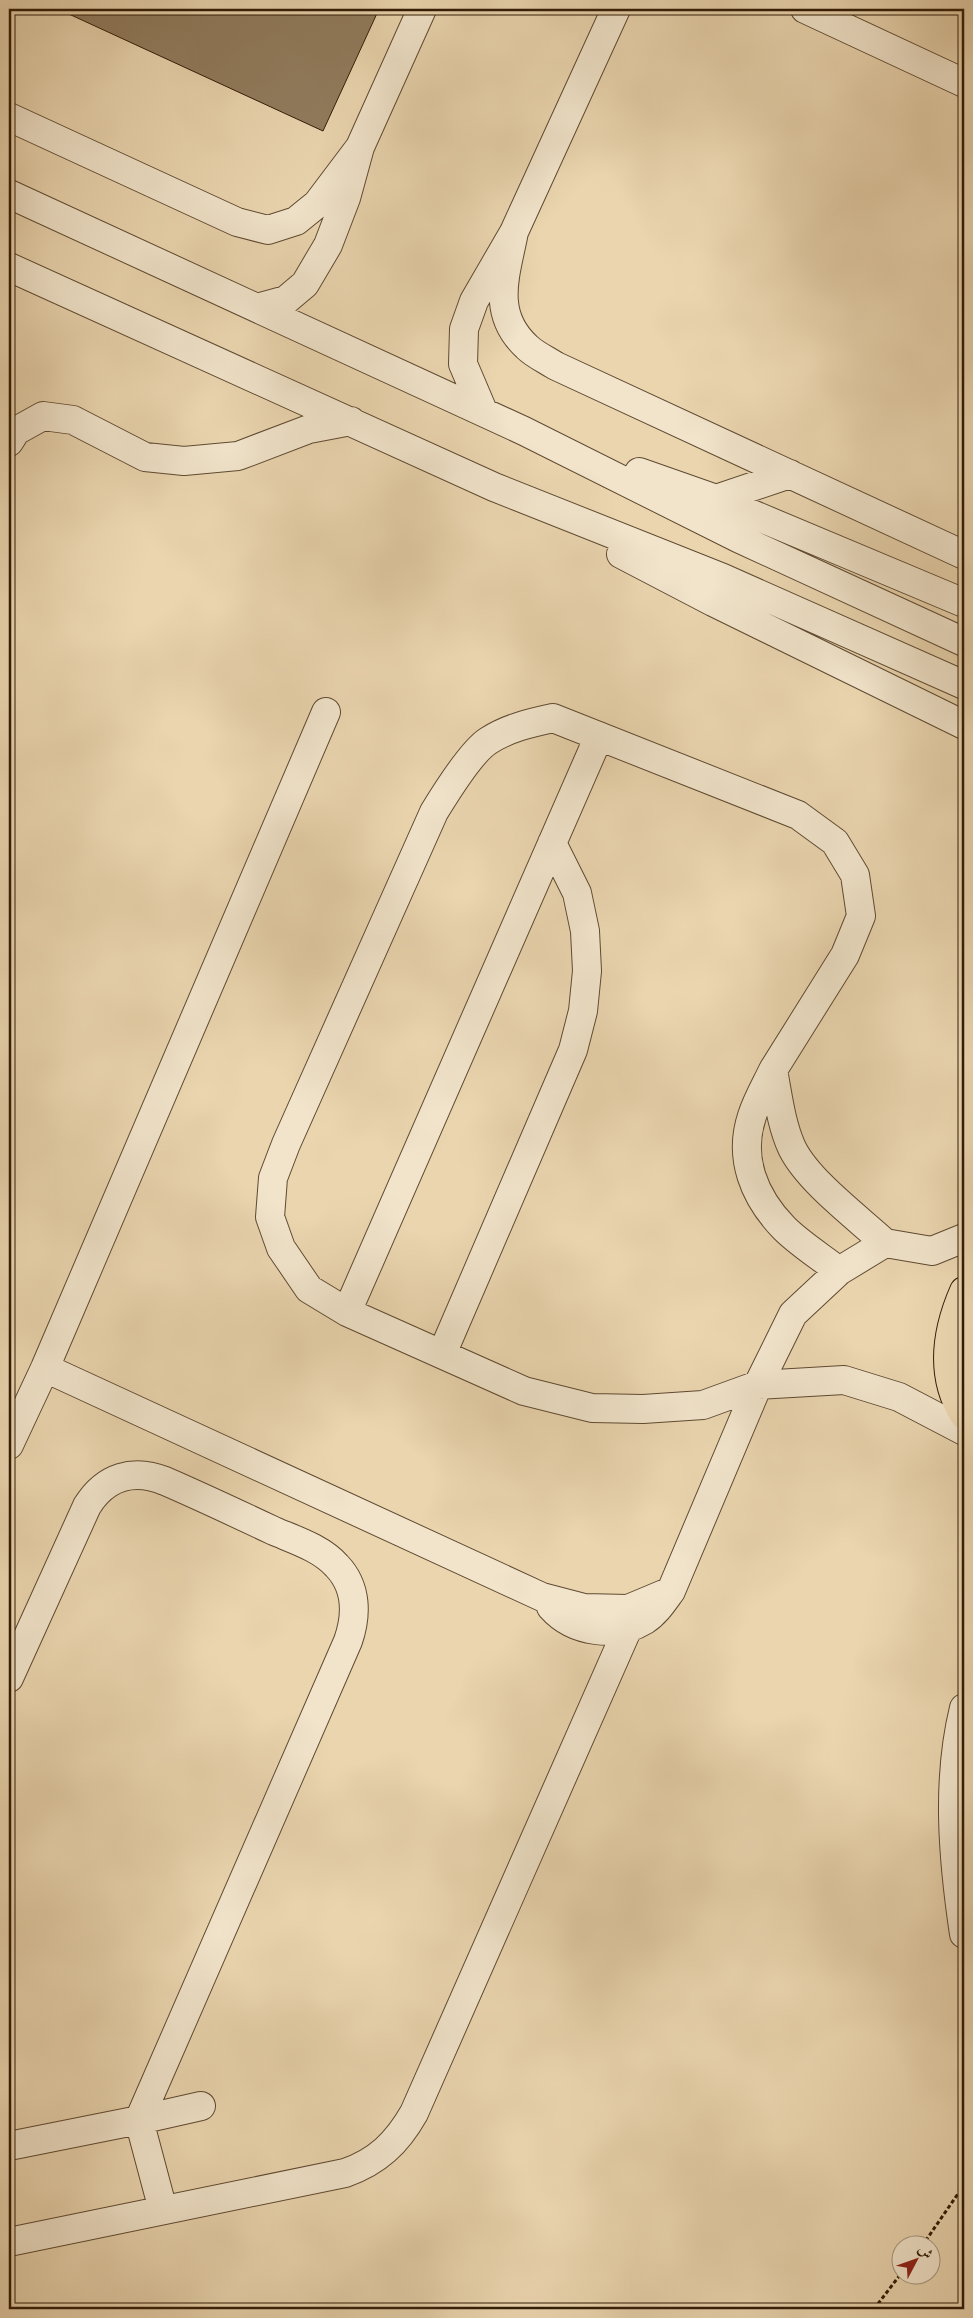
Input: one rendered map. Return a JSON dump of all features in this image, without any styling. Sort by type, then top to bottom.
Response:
[{"type":"main road","points":[[964,1292],[955,1312],[947,1351],[948,1376],[957,1404],[964,1416]]},
{"type":"lane","points":[[257,308],[286,300],[305,284],[328,245],[346,198],[360,147],[422,9]]},
{"type":"lane","points":[[483,411],[463,364],[464,329],[474,301],[514,232],[616,9]]},
{"type":"lane","points":[[805,9],[964,83]]},
{"type":"lane","points":[[9,117],[237,222],[268,230],[296,221],[317,204],[360,147]]},
{"type":"lane","points":[[9,194],[483,411],[738,538],[964,642]]},
{"type":"lane","points":[[514,232],[502,295],[509,323],[527,348],[556,366],[964,555]]},
{"type":"lane","points":[[9,267],[494,487],[714,602],[964,725]]},
{"type":"lane","points":[[9,442],[16,431],[43,416],[73,420],[146,457],[184,461],[238,456],[309,429],[351,421]]},
{"type":"lane","points":[[524,431],[716,499],[964,603]]},
{"type":"lane","points":[[716,499],[790,474]]},
{"type":"lane","points":[[494,487],[723,578],[964,686]]},
{"type":"lane","points":[[9,1445],[45,1368],[326,712]]},
{"type":"lane","points":[[839,1271],[784,1228],[763,1200],[749,1174],[746,1145],[752,1116],[773,1070],[845,955],[861,916],[855,875],[835,842],[798,815],[553,718],[518,726],[486,742],[453,782],[434,812],[286,1144],[274,1178],[270,1217],[281,1248],[309,1289],[347,1312],[524,1391],[592,1408],[644,1409],[703,1405],[758,1385],[844,1380],[899,1397],[964,1431]]},
{"type":"lane","points":[[347,1312],[599,736]]},
{"type":"lane","points":[[442,1354],[573,1050],[583,1011],[587,971],[585,931],[577,892],[552,843]]},
{"type":"lane","points":[[773,1070],[783,1123],[793,1149],[810,1174],[885,1243],[932,1251],[964,1238]]},
{"type":"lane","points":[[542,1597],[555,1612],[571,1623],[589,1629],[608,1631],[628,1628],[660,1607],[671,1591],[758,1385],[793,1314],[839,1271],[885,1243]]},
{"type":"lane","points":[[45,1368],[542,1597],[584,1608],[628,1609],[671,1591]]},
{"type":"lane","points":[[9,1678],[87,1506],[103,1486],[114,1479],[127,1475],[140,1474],[159,1478],[314,1549],[337,1566],[346,1578],[352,1591],[355,1608],[354,1625],[348,1641],[139,2120],[163,2210]]},
{"type":"lane","points":[[9,2242],[345,2173],[374,2160],[387,2150],[403,2133],[414,2113],[628,1628]]},
{"type":"lane","points":[[964,1708],[956,1753],[953,1796],[964,1934]]},
{"type":"lane","points":[[9,2146],[201,2106]]},
{"type":"path","points":[[929,2236],[964,2185]]},
{"type":"path","points":[[874,2309],[892,2286]]},
{"type":"building","points":[[58,9],[379,9],[323,131]]}]
